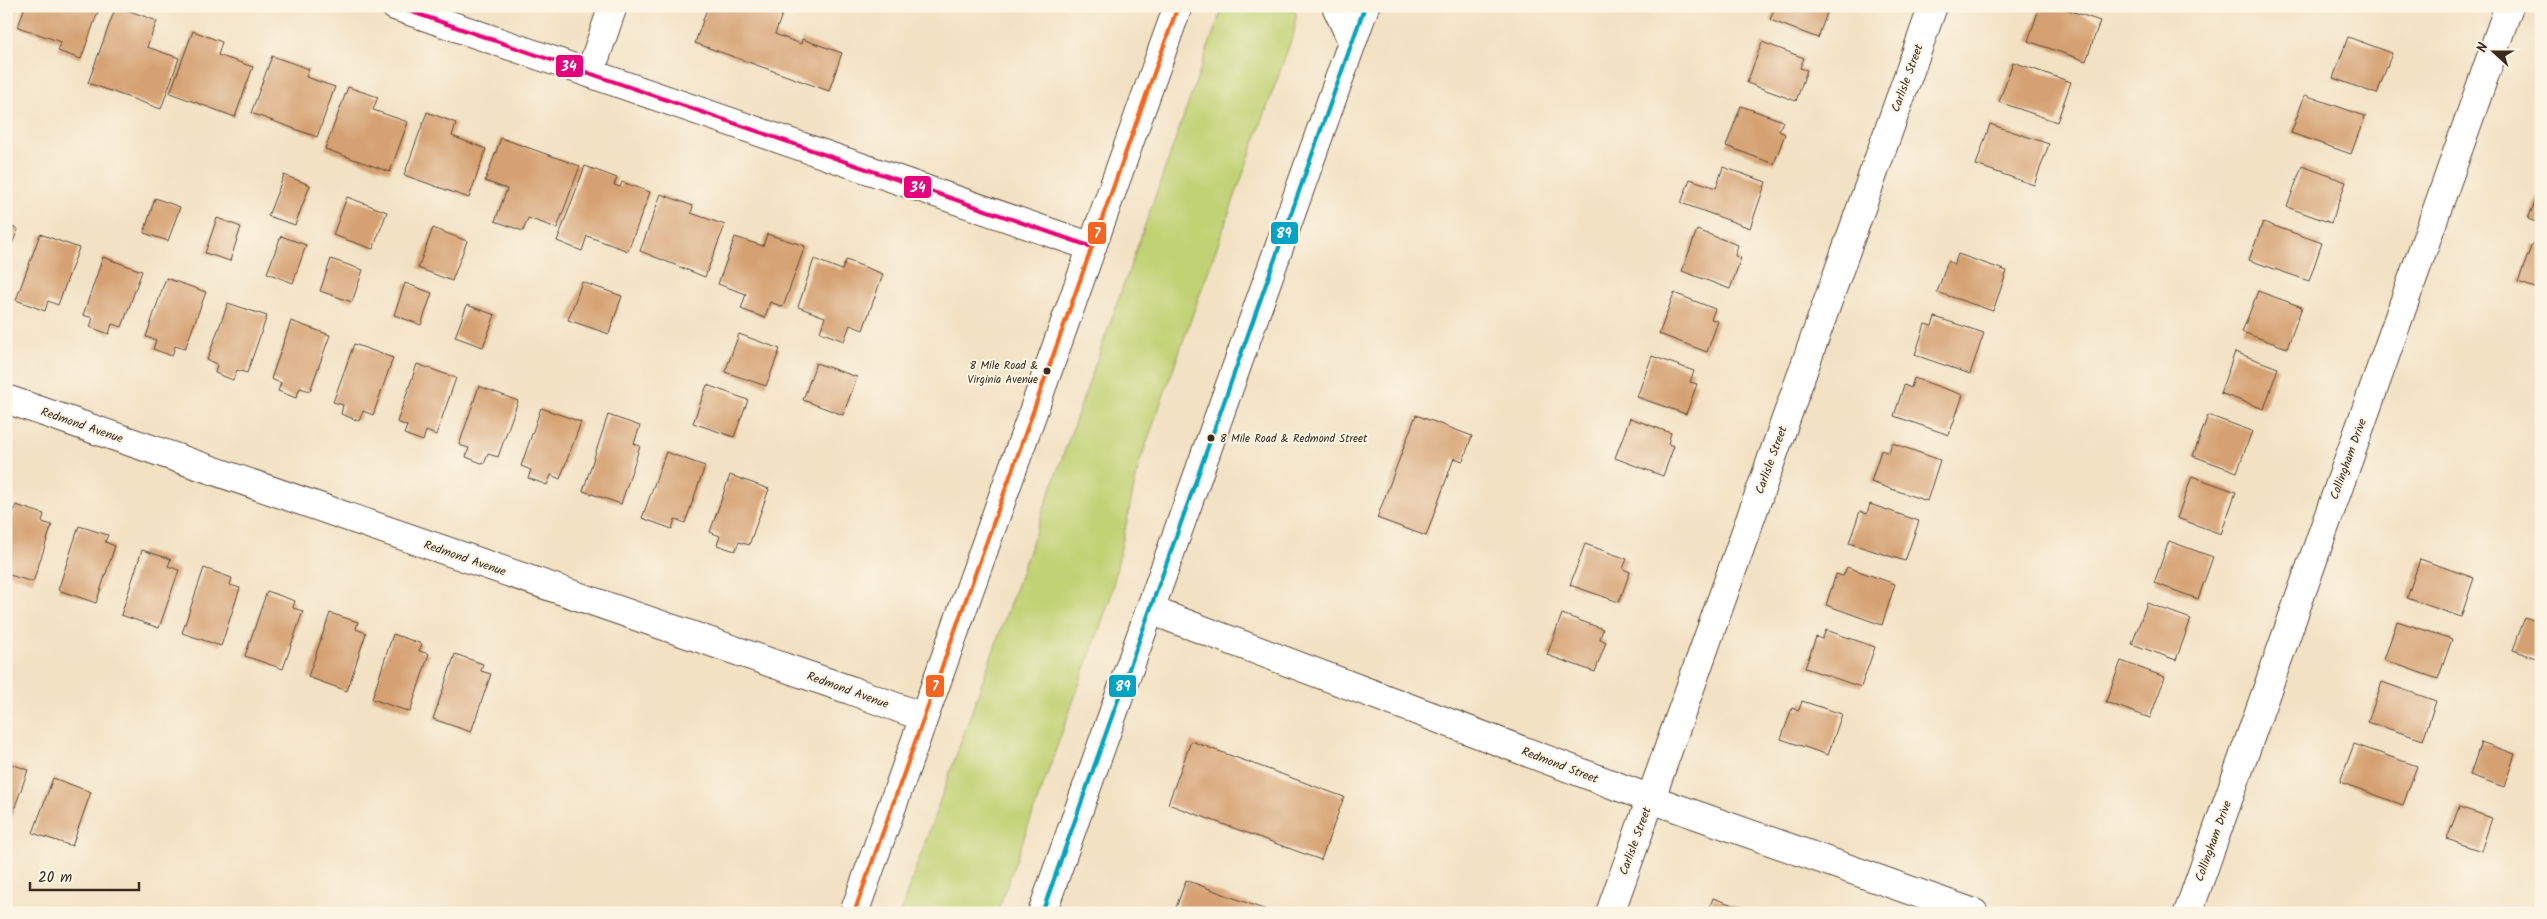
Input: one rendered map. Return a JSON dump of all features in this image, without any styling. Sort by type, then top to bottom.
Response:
[{"type":"main road","points":[[395,6],[1092,247]]},
{"type":"main road","points":[[590,73],[613,6]]},
{"type":"main road","points":[[854,913],[1178,6]]},
{"type":"main road","points":[[1336,6],[1352,41]]},
{"type":"main road","points":[[1042,913],[1365,6]]},
{"type":"main road","name":"Carlisle Street","points":[[1610,913],[1933,6]]},
{"type":"main road","name":"Collingham Drive","points":[[2188,913],[2509,6]]},
{"type":"main road","name":"Redmond Avenue","points":[[6,399],[850,690],[923,717]]},
{"type":"main road","name":"Redmond Street","points":[[1150,610],[1651,799],[1974,913]]},
{"type":"green space","points":[[1223,6],[1293,6],[1296,15],[1294,32],[1139,464],[1110,599],[997,913],[900,913]]},
{"type":"building","points":[[25,6],[100,6],[81,59],[58,51],[61,42],[18,27]]},
{"type":"building","points":[[116,6],[157,21],[147,47],[179,58],[161,109],[88,83]]},
{"type":"building","points":[[708,6],[785,6],[775,34],[801,44],[802,39],[842,53],[829,91],[695,43]]},
{"type":"building","points":[[1775,6],[1829,7],[1818,38],[1770,20]]},
{"type":"building","points":[[2040,6],[2057,6],[2100,21],[2086,61],[2028,41]]},
{"type":"building","points":[[193,31],[222,42],[218,55],[253,67],[235,117],[170,93]]},
{"type":"building","points":[[2348,37],[2392,53],[2377,94],[2333,78]]},
{"type":"building","points":[[1762,42],[1804,58],[1800,68],[1807,70],[1796,101],[1747,83]]},
{"type":"building","points":[[272,56],[309,69],[306,77],[335,87],[317,137],[251,113]]},
{"type":"building","points":[[2013,62],[2071,82],[2057,122],[1999,102]]},
{"type":"building","points":[[348,87],[378,97],[373,110],[408,122],[390,172],[325,149]]},
{"type":"building","points":[[2305,95],[2365,116],[2351,154],[2291,133]]},
{"type":"building","points":[[1741,106],[1783,121],[1779,131],[1785,134],[1774,164],[1726,146]]},
{"type":"building","points":[[427,112],[456,123],[452,136],[486,149],[469,198],[404,175]]},
{"type":"building","points":[[1990,124],[2049,144],[2034,185],[1976,165]]},
{"type":"building","points":[[501,138],[580,166],[557,228],[528,218],[523,231],[495,221],[507,189],[485,181]]},
{"type":"building","points":[[585,166],[617,178],[614,185],[620,187],[622,182],[650,192],[628,251],[587,236],[582,251],[557,241]]},
{"type":"building","points":[[2302,166],[2346,182],[2331,223],[2287,207]]},
{"type":"building","points":[[1723,167],[1766,182],[1750,228],[1681,203],[1690,179],[1716,188]]},
{"type":"building","points":[[284,175],[310,185],[295,225],[268,216]]},
{"type":"building","points":[[661,194],[693,206],[691,213],[725,225],[705,277],[640,251]]},
{"type":"building","points":[[347,197],[387,212],[373,249],[333,235]]},
{"type":"building","points":[[2537,197],[2541,198],[2541,224],[2528,219]]},
{"type":"building","points":[[155,198],[180,207],[168,241],[144,233]]},
{"type":"building","points":[[217,218],[241,227],[230,261],[205,253]]},
{"type":"building","points":[[2263,222],[2322,243],[2309,281],[2249,260]]},
{"type":"building","points":[[6,225],[18,229],[6,260]]},
{"type":"building","points":[[433,228],[467,241],[452,281],[418,268]]},
{"type":"building","points":[[1697,230],[1738,245],[1735,256],[1741,258],[1730,289],[1682,271]]},
{"type":"building","points":[[40,234],[79,248],[58,305],[48,301],[45,311],[16,300]]},
{"type":"building","points":[[767,234],[805,246],[783,307],[770,302],[765,318],[741,309],[746,294],[718,284],[735,237],[763,246]]},
{"type":"building","points":[[281,236],[306,245],[293,283],[267,273]]},
{"type":"building","points":[[2532,244],[2541,247],[2541,290],[2518,282]]},
{"type":"building","points":[[1958,254],[2007,271],[1993,311],[1937,292],[1948,261],[1954,264]]},
{"type":"building","points":[[103,257],[142,271],[122,327],[112,324],[109,334],[90,327],[93,318],[83,315]]},
{"type":"building","points":[[331,259],[363,270],[352,302],[320,291]]},
{"type":"building","points":[[814,259],[842,270],[846,260],[883,274],[863,330],[850,325],[844,341],[820,332],[825,317],[798,307]]},
{"type":"building","points":[[166,278],[206,292],[185,349],[175,346],[172,356],[153,349],[156,340],[146,337]]},
{"type":"building","points":[[582,282],[622,296],[609,334],[568,320]]},
{"type":"building","points":[[405,283],[432,293],[421,325],[394,315]]},
{"type":"building","points":[[2258,291],[2302,307],[2287,348],[2242,332]]},
{"type":"building","points":[[1674,293],[1715,309],[1711,319],[1718,321],[1707,352],[1659,334]]},
{"type":"building","points":[[228,303],[267,316],[247,373],[237,370],[233,380],[215,373],[217,364],[207,360]]},
{"type":"building","points":[[467,305],[495,315],[483,347],[455,337]]},
{"type":"building","points":[[1935,317],[1984,333],[1970,374],[1915,355],[1925,324],[1932,326]]},
{"type":"building","points":[[291,321],[330,335],[310,391],[300,388],[296,398],[278,391],[281,383],[271,379]]},
{"type":"building","points":[[739,334],[780,349],[766,386],[725,372]]},
{"type":"building","points":[[354,344],[393,358],[373,415],[363,411],[359,421],[341,414],[343,405],[333,402]]},
{"type":"building","points":[[2235,352],[2278,368],[2264,409],[2220,393]]},
{"type":"building","points":[[1652,356],[1694,371],[1690,382],[1697,384],[1686,414],[1637,397]]},
{"type":"building","points":[[816,363],[857,377],[843,415],[803,400]]},
{"type":"building","points":[[417,364],[456,378],[436,435],[426,431],[423,441],[404,434],[407,426],[397,422]]},
{"type":"building","points":[[1914,378],[1963,395],[1949,435],[1894,416],[1904,385],[1911,388]]},
{"type":"building","points":[[707,385],[748,400],[734,437],[693,423]]},
{"type":"building","points":[[479,386],[518,401],[498,457],[488,454],[484,464],[466,457],[469,448],[459,445]]},
{"type":"building","points":[[541,408],[581,422],[560,479],[551,475],[547,485],[528,478],[531,470],[521,466]]},
{"type":"building","points":[[608,415],[640,426],[634,444],[640,446],[621,504],[583,491]]},
{"type":"building","points":[[1416,415],[1472,436],[1463,461],[1454,458],[1426,536],[1377,518]]},
{"type":"building","points":[[2208,415],[2252,431],[2237,472],[2193,456]]},
{"type":"building","points":[[1630,418],[1671,433],[1668,444],[1674,446],[1663,476],[1615,458]]},
{"type":"building","points":[[1892,443],[1940,460],[1927,501],[1871,482],[1881,450],[1889,453]]},
{"type":"building","points":[[666,452],[705,466],[685,523],[675,519],[672,529],[642,518]]},
{"type":"building","points":[[730,475],[769,489],[749,545],[739,542],[735,551],[717,545],[720,536],[710,532]]},
{"type":"building","points":[[2192,476],[2236,492],[2221,534],[2177,518]]},
{"type":"building","points":[[1870,504],[1919,521],[1905,561],[1849,543],[1860,511],[1867,514]]},
{"type":"building","points":[[16,505],[44,514],[42,522],[52,525],[33,582],[6,574],[6,533]]},
{"type":"building","points":[[79,526],[108,535],[105,542],[115,546],[96,603],[58,590]]},
{"type":"building","points":[[2169,541],[2213,557],[2198,599],[2154,583]]},
{"type":"building","points":[[1585,544],[1627,559],[1623,569],[1630,572],[1619,602],[1570,585]]},
{"type":"building","points":[[142,550],[171,559],[168,566],[179,570],[159,628],[121,615]]},
{"type":"building","points":[[2420,559],[2474,578],[2461,617],[2407,598]]},
{"type":"building","points":[[1847,567],[1895,584],[1882,625],[1826,605],[1836,574],[1843,576]]},
{"type":"building","points":[[204,568],[232,578],[230,585],[240,588],[221,646],[182,633]]},
{"type":"building","points":[[267,591],[295,601],[293,608],[303,611],[283,669],[245,656]]},
{"type":"building","points":[[2147,603],[2191,619],[2176,660],[2132,644]]},
{"type":"building","points":[[330,613],[358,622],[356,629],[366,633],[347,691],[308,677]]},
{"type":"building","points":[[1562,614],[1603,629],[1600,639],[1606,642],[1595,672],[1547,655]]},
{"type":"building","points":[[2525,617],[2541,623],[2541,660],[2513,650]]},
{"type":"building","points":[[2397,621],[2452,639],[2438,679],[2384,660]]},
{"type":"building","points":[[1826,630],[1875,647],[1861,687],[1805,668],[1816,637],[1822,639]]},
{"type":"building","points":[[393,634],[422,644],[419,651],[429,654],[410,712],[372,699]]},
{"type":"building","points":[[455,654],[483,664],[481,671],[491,674],[471,732],[433,719]]},
{"type":"building","points":[[2121,661],[2165,677],[2150,718],[2106,702]]},
{"type":"building","points":[[2382,682],[2436,701],[2423,740],[2368,722]]},
{"type":"building","points":[[1802,701],[1842,714],[1828,755],[1781,739],[1792,708],[1799,710]]},
{"type":"building","points":[[1191,741],[1344,797],[1321,860],[1168,804]]},
{"type":"building","points":[[2481,742],[2515,754],[2504,787],[2470,775]]},
{"type":"building","points":[[2354,744],[2417,766],[2403,805],[2340,782]]},
{"type":"building","points":[[6,762],[28,770],[9,824],[6,823]]},
{"type":"building","points":[[53,778],[91,792],[72,846],[33,833]]},
{"type":"building","points":[[2459,807],[2492,818],[2481,851],[2447,839]]},
{"type":"building","points":[[1186,880],[1274,913],[1174,913]]},
{"type":"building","points":[[1713,898],[1753,912],[1753,913],[1708,913]]},
{"type":"transit line","name":"34","points":[[395,6],[1092,247]]},
{"type":"transit line","name":"7","points":[[854,913],[1178,6]]},
{"type":"transit line","name":"89","points":[[1042,913],[1365,6]]},
{"type":"place","name":"8 Mile Road & Virginia Avenue","points":[[1047,371]]},
{"type":"place","name":"8 Mile Road & Redmond Street","points":[[1211,438]]}]
